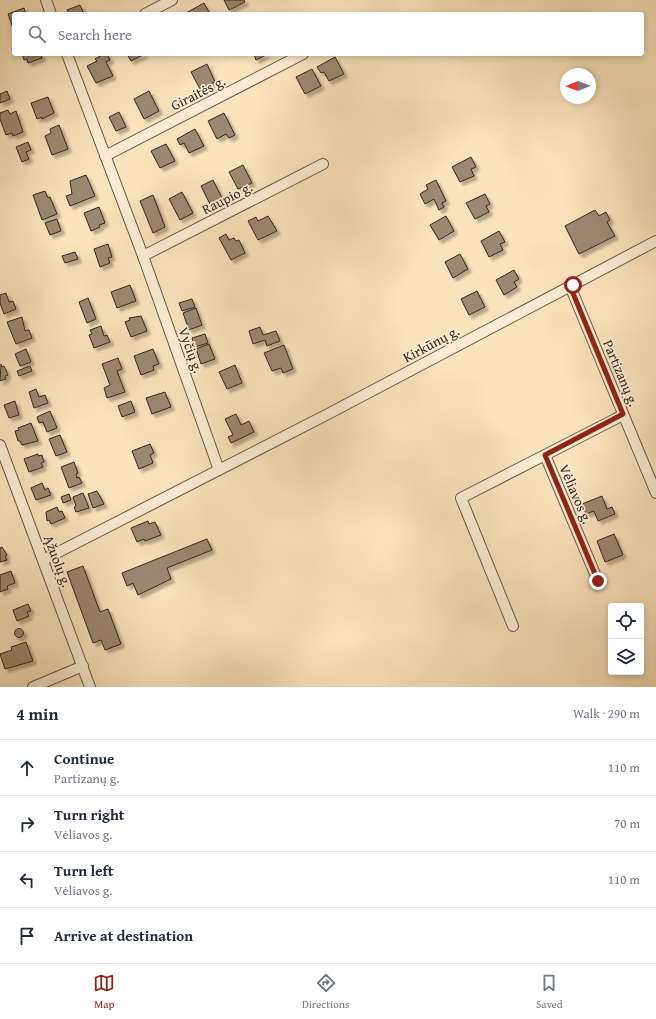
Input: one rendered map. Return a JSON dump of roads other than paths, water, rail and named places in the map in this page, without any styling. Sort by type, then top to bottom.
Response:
[{"type":"street","points":[[46,0],[50,12]]},
{"type":"street","points":[[149,12],[172,0]]},
{"type":"street","name":"Vyčių g.","points":[[68,56],[143,256],[219,470]]},
{"type":"street","name":"Giraitės g.","points":[[105,156],[299,56]]},
{"type":"street","name":"Raupio g.","points":[[143,256],[323,164]]},
{"type":"street","name":"Kirkūnų g.","points":[[219,470],[656,241]]},
{"type":"street","name":"Partizanų g.","points":[[570,286],[656,493]]},
{"type":"street","name":"Vėliavos g.","points":[[598,581],[545,455],[623,414]]},
{"type":"street","name":"Ąžuolų g.","points":[[0,445],[90,687]]},
{"type":"street","points":[[513,626],[461,498],[545,455]]},
{"type":"street","points":[[43,560],[219,470]]},
{"type":"street","points":[[33,687],[83,666]]}]
